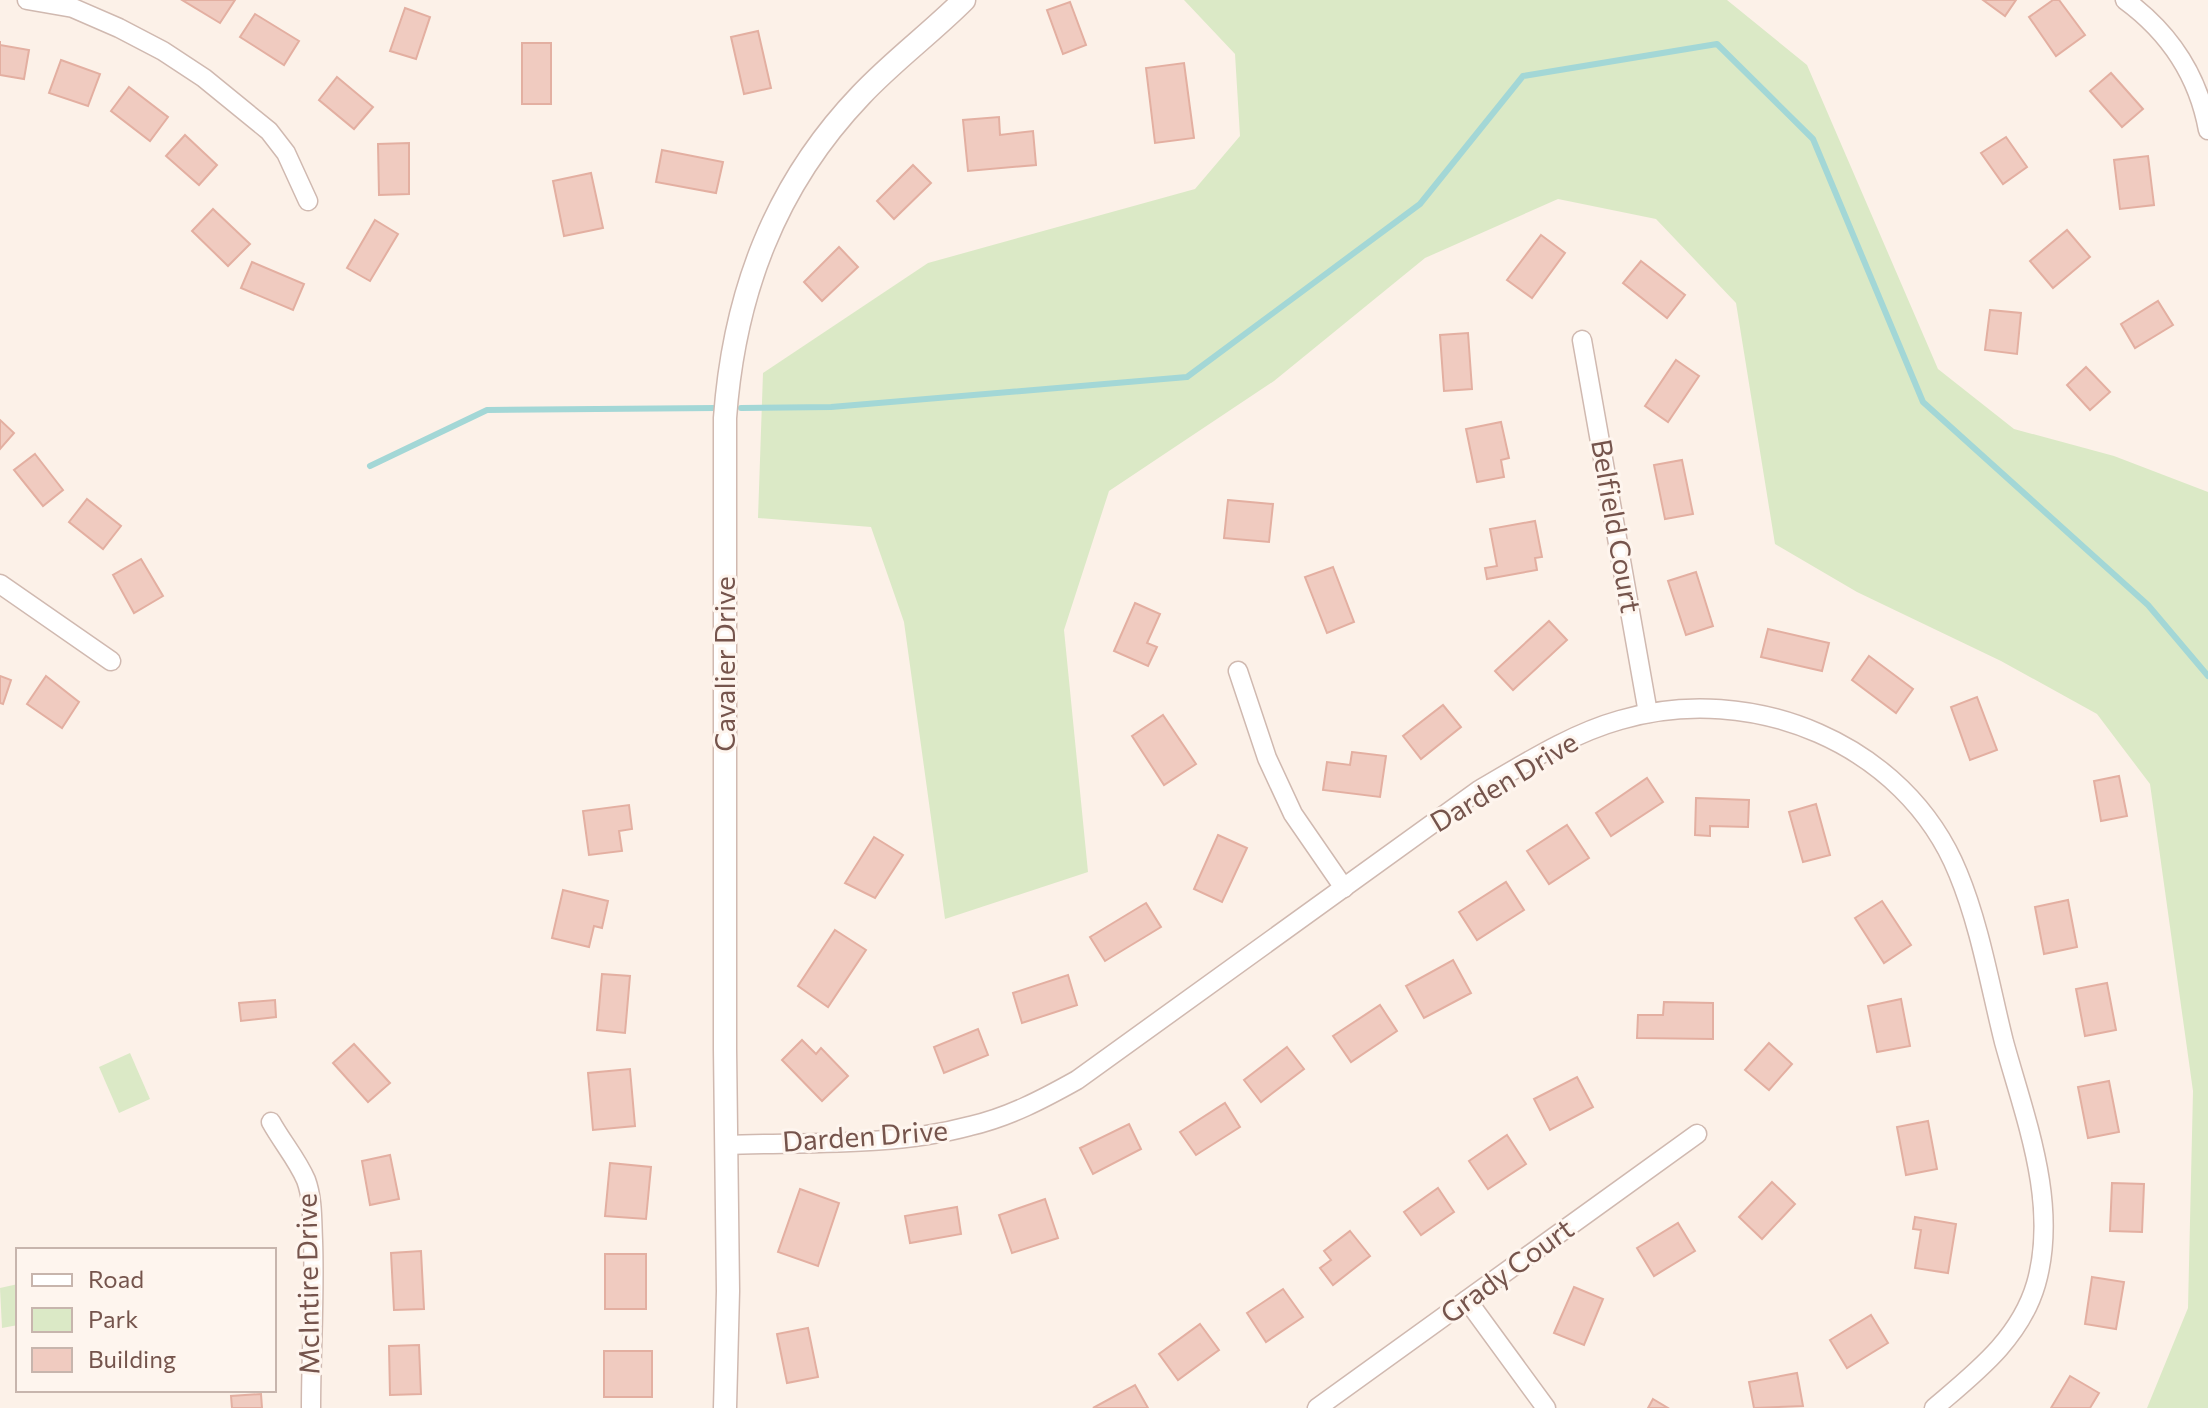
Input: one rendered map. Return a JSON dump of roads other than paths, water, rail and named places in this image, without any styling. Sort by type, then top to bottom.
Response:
[{"type":"street","points":[[27,0],[73,8],[119,28],[163,51],[204,78],[269,131],[286,153],[308,201]]},
{"type":"street","name":"Cavalier Drive","points":[[725,1408],[725,418],[734,336],[755,265],[773,222],[804,169],[858,97],[964,0]]},
{"type":"street","points":[[2125,0],[2158,27],[2181,56],[2195,82],[2208,130]]},
{"type":"street","name":"Belfield Court","points":[[1582,340],[1648,713]]},
{"type":"street","points":[[0,584],[111,661]]},
{"type":"street","points":[[1238,671],[1267,758],[1293,814],[1344,888]]},
{"type":"street","name":"Darden Drive","points":[[726,1145],[902,1138],[957,1129],[1002,1117],[1077,1080],[1479,790],[1517,768],[1595,728],[1648,713],[1683,709],[1728,710],[1758,715],[1809,728],[1844,744],[1869,761],[1918,808],[1940,839],[1958,872],[2029,1132],[2040,1186],[2044,1230],[2036,1286],[2010,1337],[1934,1408]]},
{"type":"street","name":"McIntire Drive","points":[[271,1122],[297,1162],[311,1202],[314,1285],[311,1408]]},
{"type":"street","name":"Grady Court","points":[[1317,1408],[1697,1134]]},
{"type":"street","points":[[1467,1300],[1546,1408]]},
{"type":"waterway","points":[[741,408],[831,407],[1187,377],[1420,204],[1523,76],[1717,44],[1813,139],[1923,402],[2148,605],[2208,676]]},
{"type":"waterway","points":[[370,466],[487,410],[715,408]]}]
